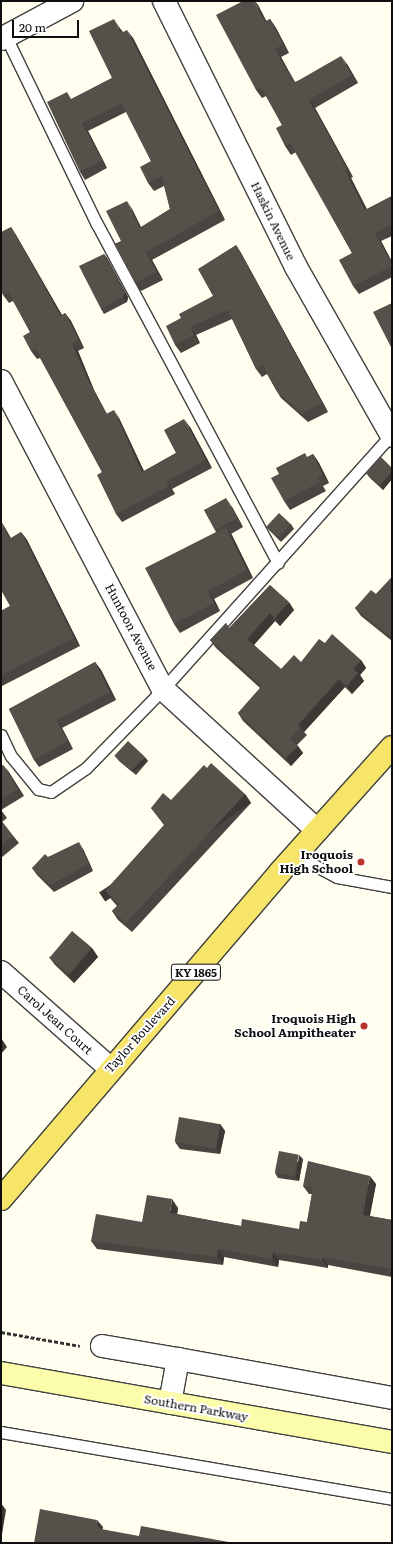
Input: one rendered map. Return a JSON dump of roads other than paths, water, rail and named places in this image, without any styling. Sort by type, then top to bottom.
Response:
[{"type":"main road","name":"Taylor Boulevard","points":[[1,1198],[110,1068],[392,746]]},
{"type":"main road","name":"Southern Parkway","points":[[1,1373],[392,1442]]},
{"type":"street","points":[[3,38],[72,1]]},
{"type":"street","name":"Haskin Avenue","points":[[164,1],[296,267],[392,435]]},
{"type":"street","name":"Huntoon Avenue","points":[[1,381],[163,689],[317,830]]},
{"type":"street","name":"Carol Jean Court","points":[[1,972],[110,1068]]},
{"type":"street","points":[[102,1346],[392,1398]]},
{"type":"street","points":[[170,1403],[178,1359]]},
{"type":"lane","points":[[3,38],[100,232],[278,563]]},
{"type":"lane","points":[[1,735],[11,756],[38,789],[51,792],[86,768],[163,689],[392,435]]},
{"type":"lane","points":[[295,855],[337,877],[392,887]]},
{"type":"lane","points":[[1,1432],[392,1499]]},
{"type":"place","name":"Iroquois High School","points":[[361,862]]},
{"type":"place","name":"Iroquois High School Ampitheater","points":[[364,1026]]}]
